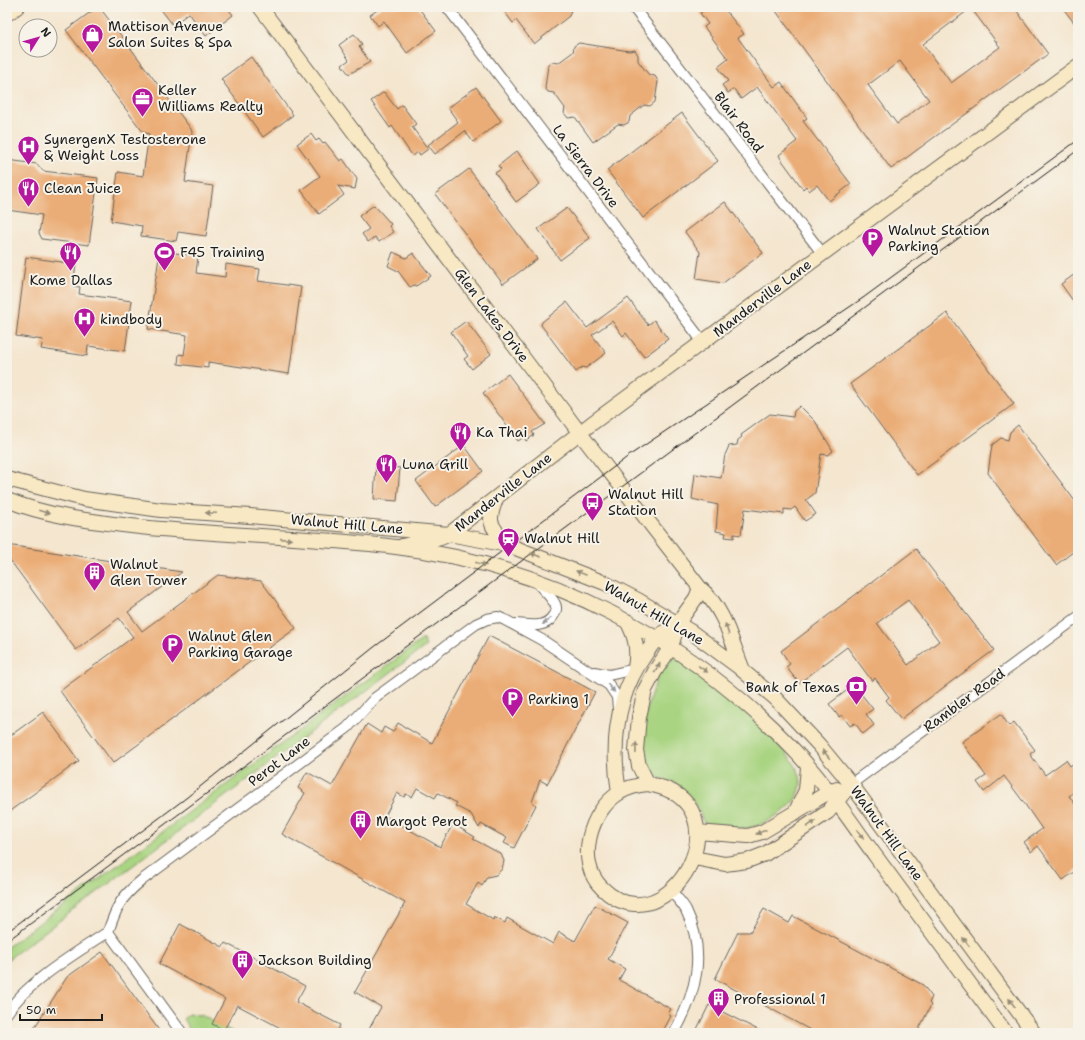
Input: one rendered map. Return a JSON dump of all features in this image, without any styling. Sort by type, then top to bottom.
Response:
[{"type":"main road","points":[[7,14],[17,7]]},
{"type":"main road","name":"Glen Lakes Drive","points":[[260,7],[579,432],[720,611],[744,672]]},
{"type":"main road","name":"Manderville Lane","points":[[449,534],[579,432],[1078,66]]},
{"type":"main road","name":"Walnut Hill Lane","points":[[9,484],[84,499],[161,510],[250,516],[449,534],[508,545],[605,583],[678,623],[744,672],[793,716],[851,784],[1034,1033]]},
{"type":"main road","points":[[498,495],[490,513],[492,524],[508,545]]},
{"type":"main road","name":"Walnut Hill Lane","points":[[7,500],[50,514],[78,520],[176,531],[396,547],[472,561],[534,579],[606,608],[671,647],[741,698],[795,751],[833,797],[1006,1033]]},
{"type":"main road","points":[[247,536],[250,516]]},
{"type":"main road","points":[[396,547],[427,540],[438,540],[449,534]]},
{"type":"main road","points":[[648,784],[636,759],[639,717],[650,679],[671,647],[678,623],[696,598],[703,591]]},
{"type":"main road","points":[[619,793],[614,749],[619,713],[635,669],[637,653],[636,642],[628,621]]},
{"type":"main road","points":[[635,669],[656,638],[678,623]]},
{"type":"main road","points":[[796,813],[806,790],[808,767]]},
{"type":"main road","points":[[648,784],[673,791],[682,799],[694,818],[697,832],[694,858],[681,881],[671,891],[653,901],[631,903],[620,901],[609,894],[595,879],[588,858],[590,833],[601,810],[619,793],[634,786],[648,784]]},
{"type":"main road","name":"Rambler Road","points":[[697,832],[748,836],[762,832],[796,813],[833,797],[851,784]]},
{"type":"main road","name":"Rambler Road","points":[[694,858],[726,864],[747,860],[765,854],[828,812],[833,797]]},
{"type":"main road","points":[[972,985],[990,973]]},
{"type":"street","name":"La Sierra Drive","points":[[447,7],[703,342]]},
{"type":"street","name":"Blair Road","points":[[634,7],[822,253]]},
{"type":"street","points":[[514,624],[543,625],[549,622],[554,615],[556,609],[555,604],[534,579]]},
{"type":"street","name":"Rambler Road","points":[[851,784],[1078,617]]},
{"type":"street","name":"Perot Lane","points":[[108,932],[116,906],[130,890],[347,728],[375,698],[476,624],[488,619],[498,618],[514,624],[542,640],[609,685],[615,691],[619,713]]},
{"type":"street","points":[[590,672],[609,675],[635,669]]},
{"type":"street","points":[[671,891],[686,910],[697,943],[698,966],[687,1010],[674,1033]]},
{"type":"street","points":[[7,1013],[14,1003],[28,989],[108,932],[182,1033]]},
{"type":"green space","points":[[423,639],[426,646],[7,960],[7,947]]},
{"type":"green space","points":[[672,653],[747,713],[785,751],[797,768],[801,786],[796,798],[785,810],[765,823],[741,829],[708,827],[703,821],[700,812],[690,796],[675,783],[651,775],[643,763],[645,717],[650,698],[659,673]]},
{"type":"green space","points":[[189,1014],[201,1015],[235,1033],[192,1033],[183,1019]]},
{"type":"building","points":[[159,7],[227,7],[233,15],[206,36],[189,13],[173,25]]},
{"type":"building","points":[[382,7],[418,7],[436,31],[407,53],[384,21],[378,26],[370,15]]},
{"type":"building","points":[[501,7],[572,7],[569,16],[534,44],[516,20],[513,23]]},
{"type":"building","points":[[708,7],[723,7],[744,34],[738,38],[774,87],[781,82],[807,118],[803,121],[851,184],[829,201],[817,185],[809,191],[806,186],[803,189],[781,159],[779,155],[797,141],[757,87],[741,99],[734,89],[728,93],[722,85],[728,81],[718,67],[728,59],[704,27],[708,24],[700,13]]},
{"type":"building","points":[[773,7],[1014,7],[1048,54],[891,169]],"holes":[[[971,8],[1000,47],[951,83],[923,44]],[[900,61],[929,100],[897,124],[868,85]]]},
{"type":"building","points":[[1062,7],[1078,7],[1078,28]]},
{"type":"building","points":[[96,8],[100,8],[191,129],[192,132],[185,182],[213,186],[206,236],[178,232],[176,241],[141,236],[142,226],[111,221],[118,172],[143,176],[149,134],[143,132],[66,30]]},
{"type":"building","points":[[354,34],[362,44],[359,47],[370,62],[349,74],[342,65],[349,60],[339,45]]},
{"type":"building","points":[[579,43],[629,51],[635,50],[638,55],[638,61],[649,75],[655,76],[658,81],[655,102],[650,106],[644,105],[630,116],[629,122],[624,125],[618,124],[593,142],[575,117],[568,118],[564,113],[565,108],[554,93],[548,92],[545,88],[548,65],[552,62],[558,63],[573,52],[574,46]]},
{"type":"building","points":[[251,57],[293,115],[263,137],[221,79]]},
{"type":"building","points":[[476,87],[501,121],[473,142],[465,131],[435,154],[428,145],[458,122],[448,108]]},
{"type":"building","points":[[384,92],[397,109],[402,105],[416,124],[412,127],[428,149],[420,155],[418,152],[413,156],[392,126],[390,128],[371,101]]},
{"type":"building","points":[[682,113],[718,161],[643,218],[607,170]]},
{"type":"building","points":[[311,134],[316,141],[319,139],[323,144],[325,142],[340,161],[343,159],[357,179],[355,189],[338,186],[344,195],[319,214],[301,190],[320,176],[297,144]]},
{"type":"building","points":[[517,151],[540,184],[516,202],[495,173],[501,169],[498,166]]},
{"type":"building","points":[[7,160],[37,164],[43,171],[98,178],[89,245],[42,239],[39,233],[42,215],[7,210]]},
{"type":"building","points":[[469,169],[537,259],[503,284],[435,194]]},
{"type":"building","points":[[725,202],[763,253],[723,283],[696,279],[700,252],[685,232]]},
{"type":"building","points":[[374,205],[391,224],[389,226],[393,232],[379,242],[375,237],[368,242],[362,234],[369,229],[359,216]]},
{"type":"building","points":[[567,208],[590,238],[560,260],[538,229]]},
{"type":"building","points":[[160,251],[198,256],[196,273],[225,277],[226,264],[260,269],[258,281],[301,287],[289,374],[208,362],[208,368],[178,364],[179,354],[184,355],[187,335],[148,329]]},
{"type":"building","points":[[393,252],[406,258],[413,253],[431,276],[416,286],[414,285],[410,287],[398,271],[388,266]]},
{"type":"building","points":[[26,257],[76,264],[73,286],[80,287],[79,294],[132,301],[125,351],[88,346],[87,356],[41,349],[43,340],[16,336]]},
{"type":"building","points":[[1078,272],[1078,308],[1061,284]]},
{"type":"building","points":[[628,298],[648,325],[654,320],[668,339],[644,357],[626,333],[623,336],[612,321],[592,335],[606,353],[586,368],[582,367],[576,372],[541,325],[542,322],[567,302],[587,328]]},
{"type":"building","points":[[947,313],[1014,404],[917,475],[850,384]]},
{"type":"building","points":[[466,321],[491,354],[472,369],[464,359],[468,356],[451,332]]},
{"type":"building","points":[[508,374],[545,424],[532,432],[534,435],[526,441],[524,437],[518,441],[483,393]]},
{"type":"building","points":[[800,406],[815,421],[833,451],[828,455],[821,454],[815,493],[806,500],[816,514],[805,521],[795,507],[791,510],[784,509],[784,514],[745,509],[741,535],[734,534],[734,538],[725,537],[726,533],[716,531],[718,505],[692,499],[695,474],[721,478],[725,455],[729,446],[737,445],[738,440],[742,437],[741,435],[770,414],[793,417],[794,411]]},
{"type":"building","points":[[1018,425],[1078,505],[1078,548],[1056,565],[988,473],[992,445],[1001,438],[1008,440],[1010,432]]},
{"type":"building","points":[[464,445],[483,471],[435,507],[416,481]]},
{"type":"building","name":"Luna Grill","points":[[376,466],[400,468],[397,501],[374,499]]},
{"type":"building","name":"Walnut Glen Parking Garage","points":[[7,545],[182,572],[128,612],[142,631],[218,575],[261,581],[296,628],[113,763],[60,691],[133,637],[119,618],[76,650],[7,556]]},
{"type":"building","points":[[916,549],[994,650],[901,719],[886,700],[889,697],[875,678],[872,681],[847,647],[799,683],[786,667],[790,664],[781,651]],"holes":[[[908,600],[939,641],[908,665],[877,623]]]},
{"type":"building","points":[[489,636],[595,692],[547,784],[540,780],[532,802],[536,805],[514,848],[504,843],[507,838],[481,824],[479,828],[471,814],[455,806],[457,803],[438,793],[435,798],[417,788],[412,797],[406,794],[404,797],[397,793],[385,816],[440,847],[453,824],[475,837],[473,839],[501,854],[504,861],[502,869],[496,875],[487,877],[482,886],[478,883],[466,904],[493,920],[494,917],[505,923],[507,918],[553,944],[559,932],[575,941],[595,905],[628,923],[608,959],[625,969],[619,980],[671,1009],[668,1014],[671,1016],[662,1033],[367,1033],[381,1007],[355,992],[405,903],[282,834],[305,793],[298,788],[307,772],[332,786],[367,724],[381,733],[384,727],[393,732],[398,723],[432,743]]},
{"type":"building","points":[[854,685],[873,709],[866,714],[874,725],[863,734],[855,723],[850,726],[842,715],[839,717],[829,704]]},
{"type":"building","points":[[43,712],[79,761],[7,813],[7,738]]},
{"type":"building","points":[[1001,714],[1009,726],[1014,722],[1035,750],[1030,754],[1045,775],[1066,760],[1070,766],[1078,760],[1078,789],[1069,796],[1078,808],[1078,869],[1063,880],[1038,846],[1031,852],[1024,842],[1042,829],[1022,800],[1004,776],[984,792],[977,782],[986,776],[962,742]]},
{"type":"building","points":[[764,909],[789,923],[793,916],[923,985],[932,997],[929,1003],[931,1005],[917,1033],[816,1033],[715,979],[738,932],[750,932]]},
{"type":"building","name":"Jackson Building","points":[[180,924],[223,947],[225,943],[305,986],[296,1002],[340,1025],[336,1033],[290,1033],[237,1005],[224,1030],[212,1024],[225,999],[159,964]]},
{"type":"building","points":[[102,952],[161,1033],[31,1033],[67,977]]},
{"type":"building","name":"Professional 1","points":[[709,1005],[764,1033],[695,1033]]},
{"type":"tram line","points":[[7,932],[186,798],[373,648],[630,455],[863,298],[1078,140]]},
{"type":"tram line","points":[[7,941],[1078,150]]},
{"type":"place","name":"Mattison Avenue Salon Suites & Spa","points":[[92,54]]},
{"type":"place","name":"Keller Williams Realty","points":[[142,118]]},
{"type":"place","name":"SynergenX Testosterone & Weight Loss","points":[[29,166]]},
{"type":"place","name":"Clean Juice","points":[[28,208]]},
{"type":"place","name":"Walnut Station Parking","points":[[872,258]]},
{"type":"place","name":"Kome Dallas","points":[[71,272]]},
{"type":"place","name":"F45 Training","points":[[164,272]]},
{"type":"place","name":"kindbody","points":[[84,338]]},
{"type":"place","name":"Ka Thai","points":[[461,452]]},
{"type":"place","name":"Luna Grill","points":[[387,484]]},
{"type":"place","name":"Walnut Hill Station","points":[[592,522]]},
{"type":"place","name":"Walnut Hill","points":[[509,558]]},
{"type":"place","name":"Walnut Glen Tower","points":[[94,592]]},
{"type":"place","name":"Walnut Glen Parking Garage","points":[[172,664]]},
{"type":"place","name":"Bank of Texas","points":[[856,706]]},
{"type":"place","name":"Parking 1","points":[[513,718]]},
{"type":"place","name":"Margot Perot","points":[[361,840]]},
{"type":"place","name":"Jackson Building","points":[[242,980]]},
{"type":"place","name":"Professional 1","points":[[719,1018]]}]
